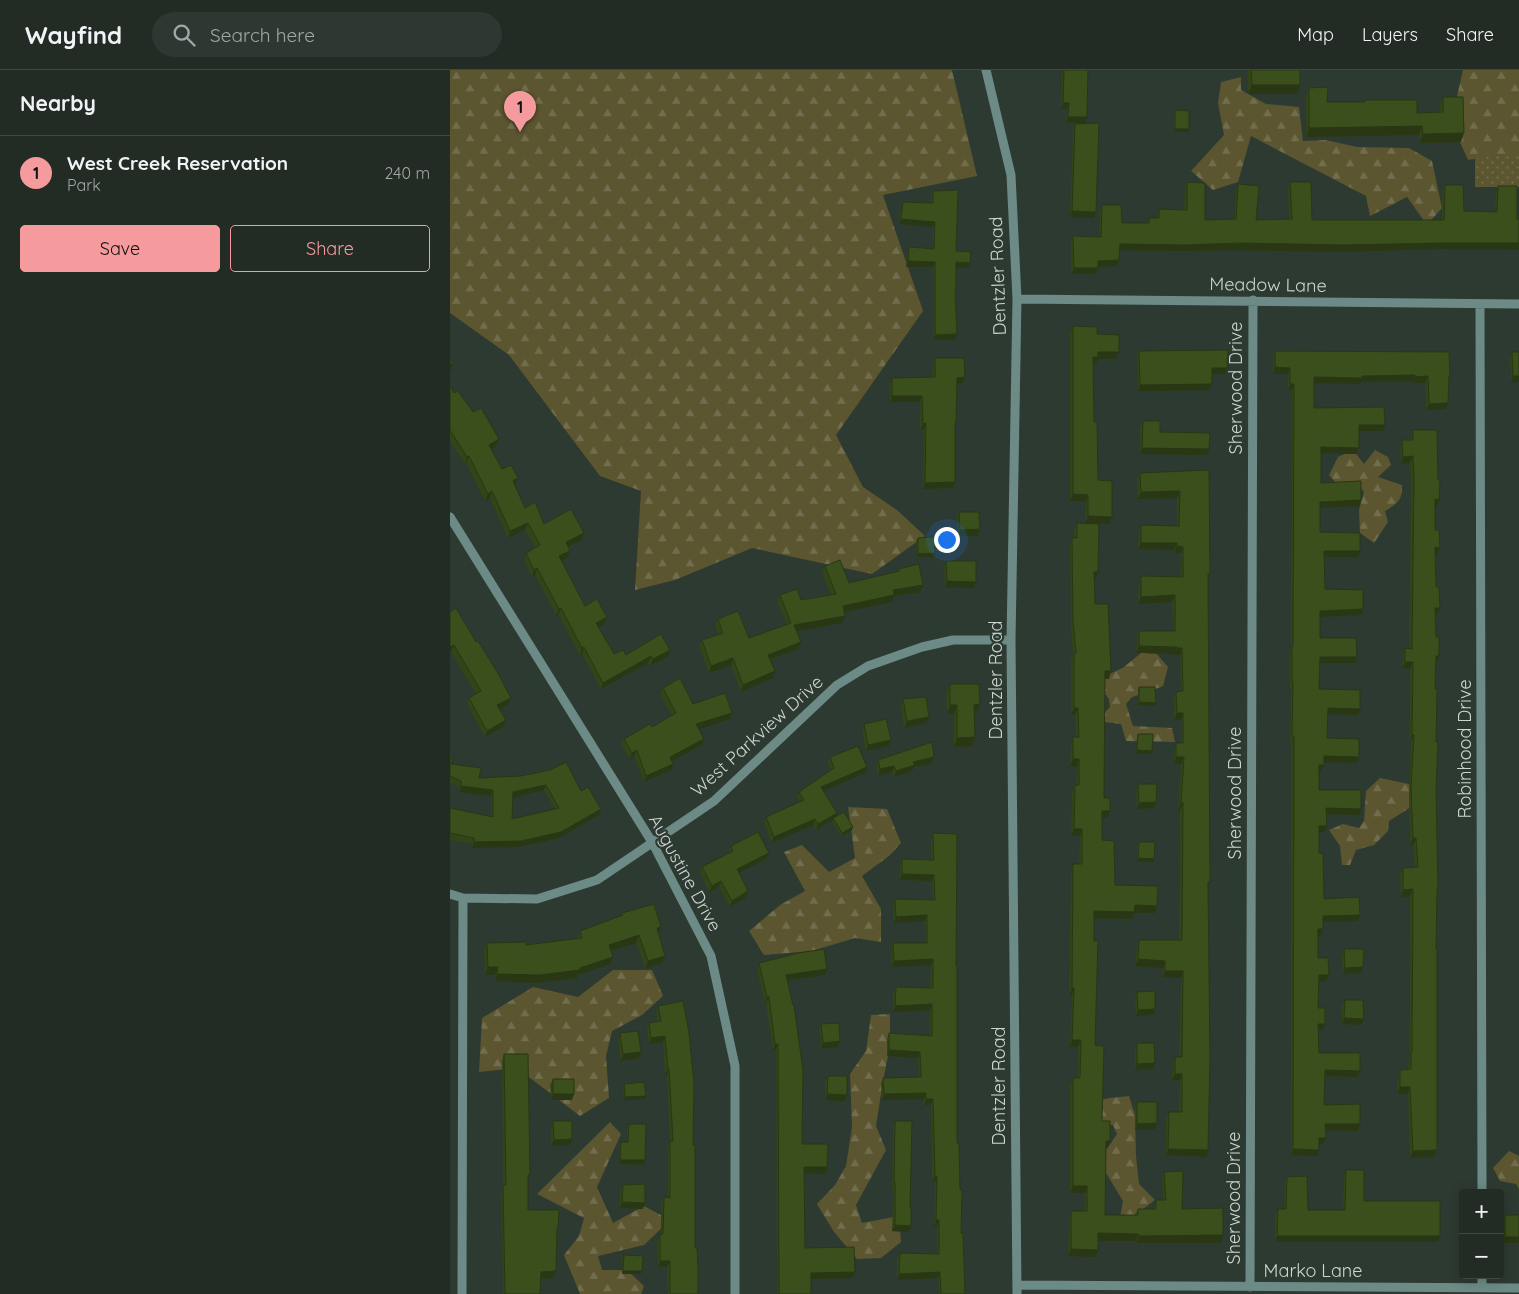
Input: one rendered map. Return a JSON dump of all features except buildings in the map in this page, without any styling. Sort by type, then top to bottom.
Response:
[{"type":"street","name":"Dentzler Road","points":[[986,70],[1011,175],[1017,299],[1011,640],[1017,1290]]},
{"type":"street","name":"Meadow Lane","points":[[1017,299],[1519,304]]},
{"type":"street","name":"Sherwood Drive","points":[[1250,1286],[1253,300]]},
{"type":"street","name":"Robinhood Drive","points":[[1480,304],[1482,1189]]},
{"type":"street","name":"Augustine Drive","points":[[450,517],[652,842],[712,956],[735,1066],[735,1294]]},
{"type":"street","name":"West Parkview Drive","points":[[450,894],[463,898],[537,899],[598,880],[714,801],[837,685],[868,666],[922,647],[953,640],[1011,640]]},
{"type":"street","points":[[462,1294],[463,898]]},
{"type":"street","points":[[1482,1279],[1482,1288]]},
{"type":"street","name":"Marko Lane","points":[[1017,1290],[1250,1286],[1519,1288]]},
{"type":"green space","points":[[450,70],[952,70],[977,176],[883,195],[923,311],[836,435],[863,487],[897,510],[925,536],[872,574],[752,548],[675,580],[635,590],[641,491],[600,476],[509,355],[450,313]]},
{"type":"green space","points":[[1463,70],[1519,70],[1519,155],[1503,154],[1468,160],[1453,127],[1455,105]]},
{"type":"green space","points":[[1475,70],[1519,70],[1519,187],[1475,187]]},
{"type":"green space","points":[[1241,77],[1241,90],[1266,104],[1299,107],[1303,141],[1326,140],[1357,147],[1409,148],[1432,161],[1442,208],[1427,225],[1407,197],[1370,216],[1366,196],[1251,136],[1238,182],[1213,190],[1191,171],[1224,135],[1218,103],[1221,82]]},
{"type":"green space","points":[[1353,450],[1364,464],[1375,450],[1388,457],[1391,465],[1378,477],[1402,485],[1400,498],[1396,504],[1385,511],[1388,522],[1374,543],[1360,533],[1359,510],[1364,492],[1358,484],[1337,484],[1329,475],[1338,457]]},
{"type":"green space","points":[[1155,652],[1168,667],[1163,686],[1132,697],[1126,704],[1133,726],[1172,728],[1175,742],[1126,741],[1121,724],[1104,722],[1103,714],[1110,707],[1109,699],[1102,690],[1104,677],[1124,667],[1141,653]]},
{"type":"green space","points":[[1380,778],[1409,784],[1414,805],[1389,821],[1388,831],[1374,845],[1356,850],[1350,865],[1342,865],[1340,846],[1329,830],[1343,824],[1359,828],[1364,821],[1366,791]]},
{"type":"green space","points":[[848,807],[887,809],[901,843],[889,856],[862,876],[881,909],[881,942],[855,938],[812,951],[764,955],[749,931],[780,905],[805,891],[784,852],[802,845],[829,872],[855,858]]},
{"type":"green space","points":[[613,970],[652,970],[663,996],[642,1015],[612,1031],[606,1056],[609,1098],[580,1116],[517,1068],[479,1072],[482,1018],[533,987],[578,997]]},
{"type":"green space","points":[[890,1014],[890,1046],[876,1126],[886,1150],[856,1205],[862,1223],[899,1216],[901,1242],[881,1258],[857,1259],[834,1232],[817,1204],[835,1185],[846,1166],[852,1127],[850,1074],[866,1051],[871,1015]]},
{"type":"green space","points":[[1129,1096],[1135,1115],[1139,1184],[1155,1200],[1131,1218],[1120,1218],[1123,1201],[1106,1173],[1092,1175],[1080,1157],[1107,1149],[1117,1134],[1113,1125],[1089,1124],[1089,1102]]},
{"type":"green space","points":[[610,1122],[621,1134],[597,1187],[613,1223],[644,1206],[670,1220],[644,1245],[598,1256],[602,1270],[627,1270],[644,1286],[641,1294],[580,1294],[564,1255],[579,1236],[584,1218],[537,1194]]},
{"type":"green space","points":[[1509,1151],[1519,1156],[1519,1189],[1516,1184],[1500,1181],[1493,1168]]},
{"type":"place","name":"West Creek Reservation","points":[[520,132]]}]
